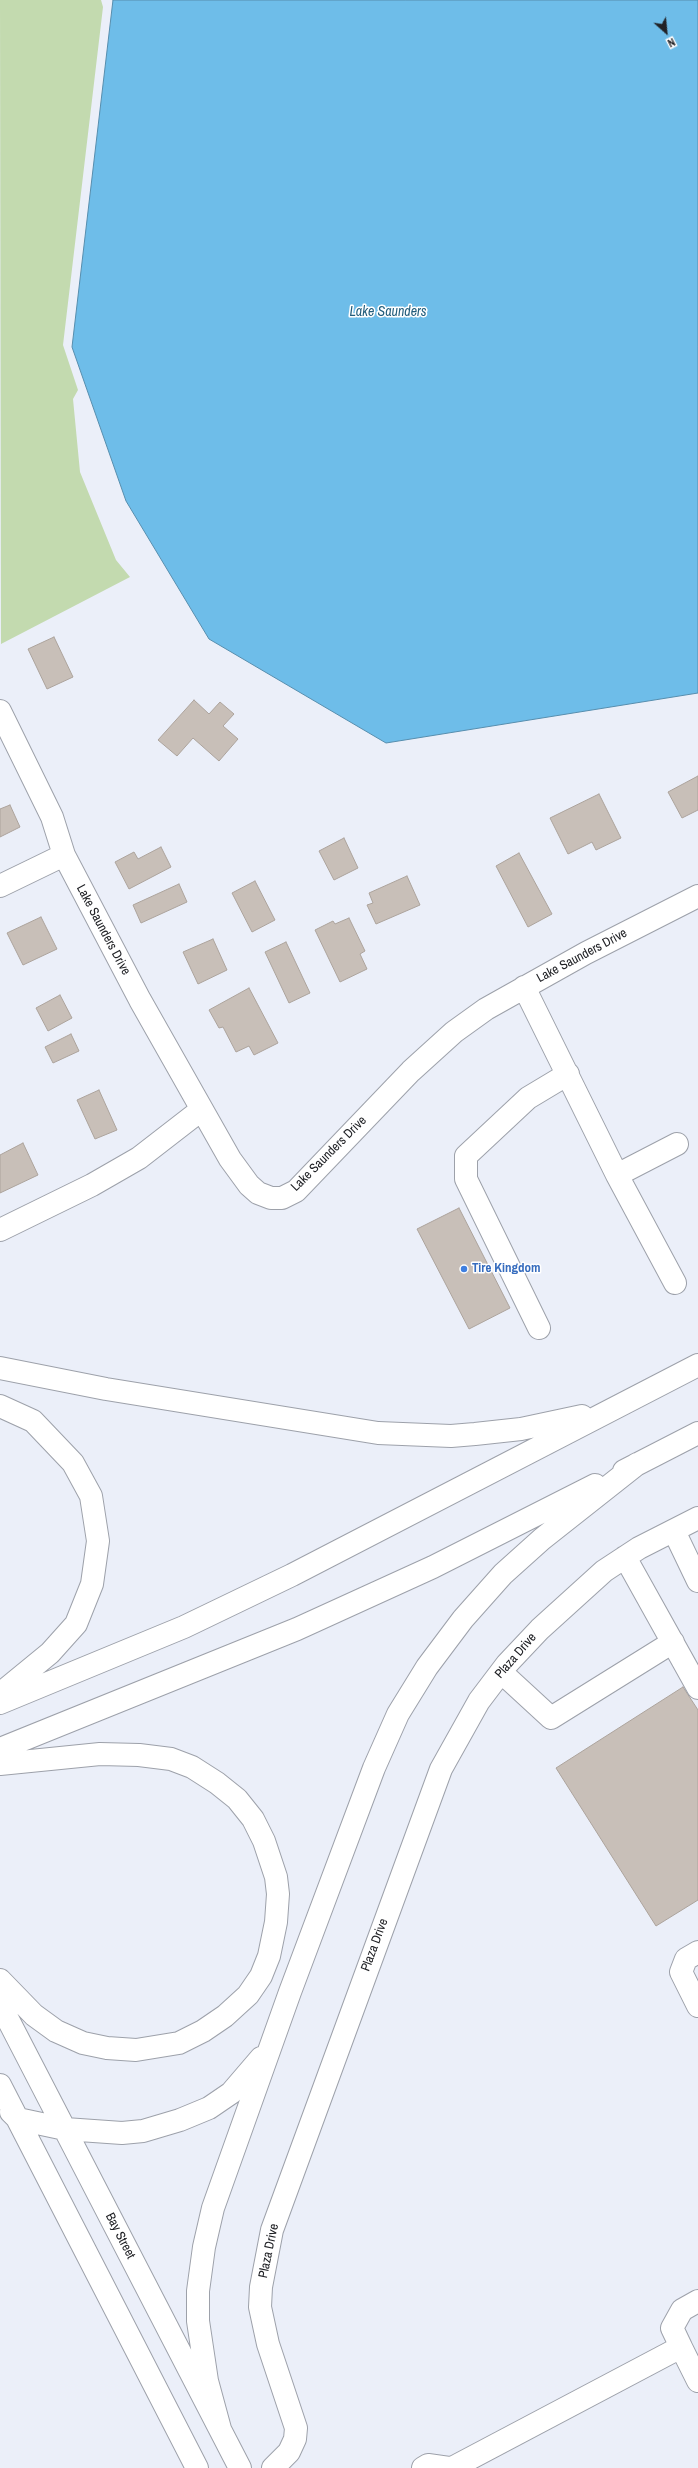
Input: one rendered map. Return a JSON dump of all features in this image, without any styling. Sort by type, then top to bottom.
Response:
[{"type":"main road","name":"Lake Saunders Drive","points":[[0,711],[52,817],[64,855],[140,1000],[201,1110],[230,1159],[249,1185],[258,1193],[271,1198],[282,1198],[296,1191],[406,1077],[454,1032],[486,1009],[586,953],[698,896]]},
{"type":"main road","points":[[0,886],[64,855]]},
{"type":"main road","points":[[524,987],[617,1175],[675,1283]]},
{"type":"main road","points":[[539,1328],[466,1179],[466,1156],[528,1098],[568,1074]]},
{"type":"main road","points":[[0,1230],[92,1185],[139,1158],[201,1110]]},
{"type":"main road","points":[[617,1175],[677,1144]]},
{"type":"main road","points":[[0,1703],[86,1669],[192,1624],[292,1575],[608,1410],[698,1365]]},
{"type":"main road","points":[[0,1368],[106,1389],[378,1433],[451,1436],[475,1434],[521,1429],[608,1410]]},
{"type":"main road","points":[[0,1406],[33,1421],[74,1463],[91,1496],[98,1541],[92,1584],[76,1624],[50,1653],[0,1694]]},
{"type":"main road","points":[[0,1748],[297,1629],[432,1567],[698,1433]]},
{"type":"main road","points":[[220,2429],[207,2381],[198,2321],[198,2291],[204,2247],[212,2208],[374,1768],[398,1714],[427,1667],[464,1619],[503,1574],[542,1539],[637,1464]]},
{"type":"main road","name":"Plaza Drive","points":[[273,2468],[289,2452],[295,2439],[296,2428],[268,2344],[260,2307],[261,2287],[272,2230],[441,1769],[479,1701],[501,1672],[540,1629],[604,1571],[625,1557],[698,1518]]},
{"type":"main road","points":[[674,1531],[698,1581]]},
{"type":"main road","points":[[625,1557],[698,1688]]},
{"type":"main road","points":[[501,1672],[551,1718],[673,1642]]},
{"type":"main road","points":[[0,1764],[100,1754],[124,1754],[172,1759],[192,1767],[217,1783],[236,1799],[253,1819],[264,1841],[276,1876],[278,1894],[276,1922],[269,1956],[261,1976],[248,1994],[225,2016],[203,2032],[179,2043],[136,2050],[107,2048],[83,2043],[56,2031],[34,2015],[0,1980]]},
{"type":"main road","points":[[698,1952],[686,1959],[681,1972],[698,2006]]},
{"type":"main road","name":"Bay Street","points":[[0,2004],[240,2468]]},
{"type":"main road","points":[[0,2101],[18,2119],[65,2129],[122,2133],[143,2131],[180,2120],[209,2108],[231,2093],[252,2071],[272,2042]]},
{"type":"main road","points":[[0,2085],[197,2468]]},
{"type":"main road","points":[[698,2301],[682,2310],[672,2328],[698,2381]]},
{"type":"main road","points":[[452,2468],[680,2347]]},
{"type":"main road","points":[[423,2468],[428,2465],[448,2468]]},
{"type":"green space","points":[[0,0],[101,0],[103,7],[63,345],[78,390],[73,399],[80,472],[116,560],[130,577],[1,644]]},
{"type":"water","name":"Lake Saunders","points":[[113,0],[698,0],[698,693],[386,743],[209,639],[126,501],[72,347]]},
{"type":"building","points":[[54,637],[73,677],[47,689],[28,649]]},
{"type":"building","points":[[194,700],[209,714],[220,702],[234,714],[223,726],[238,739],[219,761],[193,738],[177,756],[158,740]]},
{"type":"building","points":[[698,776],[698,810],[682,818],[668,792]]},
{"type":"building","points":[[599,794],[621,838],[596,850],[592,842],[568,854],[550,818]]},
{"type":"building","points":[[10,805],[20,827],[0,837],[0,809]]},
{"type":"building","points":[[344,838],[358,868],[334,880],[319,851]]},
{"type":"building","points":[[161,847],[171,867],[129,889],[115,862],[134,852],[138,859]]},
{"type":"building","points":[[519,853],[552,914],[528,927],[496,866]]},
{"type":"building","points":[[407,876],[420,905],[376,924],[367,905],[373,903],[369,893]]},
{"type":"building","points":[[255,881],[275,920],[252,932],[232,893]]},
{"type":"building","points":[[179,884],[187,902],[141,923],[133,905]]},
{"type":"building","points":[[41,917],[57,949],[23,965],[7,933]]},
{"type":"building","points":[[349,918],[365,951],[360,954],[367,969],[340,982],[315,930],[333,921],[335,924]]},
{"type":"building","points":[[213,939],[227,970],[198,984],[183,952]]},
{"type":"building","points":[[286,942],[310,993],[289,1003],[265,952]]},
{"type":"building","points":[[249,988],[278,1043],[254,1055],[249,1046],[236,1052],[223,1027],[219,1028],[209,1010]]},
{"type":"building","points":[[60,995],[72,1018],[48,1031],[36,1008]]},
{"type":"building","points":[[71,1034],[79,1051],[53,1063],[45,1047]]},
{"type":"building","points":[[99,1090],[117,1130],[95,1139],[77,1100]]},
{"type":"building","points":[[23,1143],[38,1175],[0,1193],[0,1155]]},
{"type":"building","name":"Tire Kingdom","points":[[459,1208],[510,1308],[469,1329],[417,1229]]},
{"type":"building","points":[[683,1687],[698,1710],[698,1900],[656,1926],[556,1768]]},
{"type":"place","name":"Tire Kingdom","points":[[464,1269]]}]
